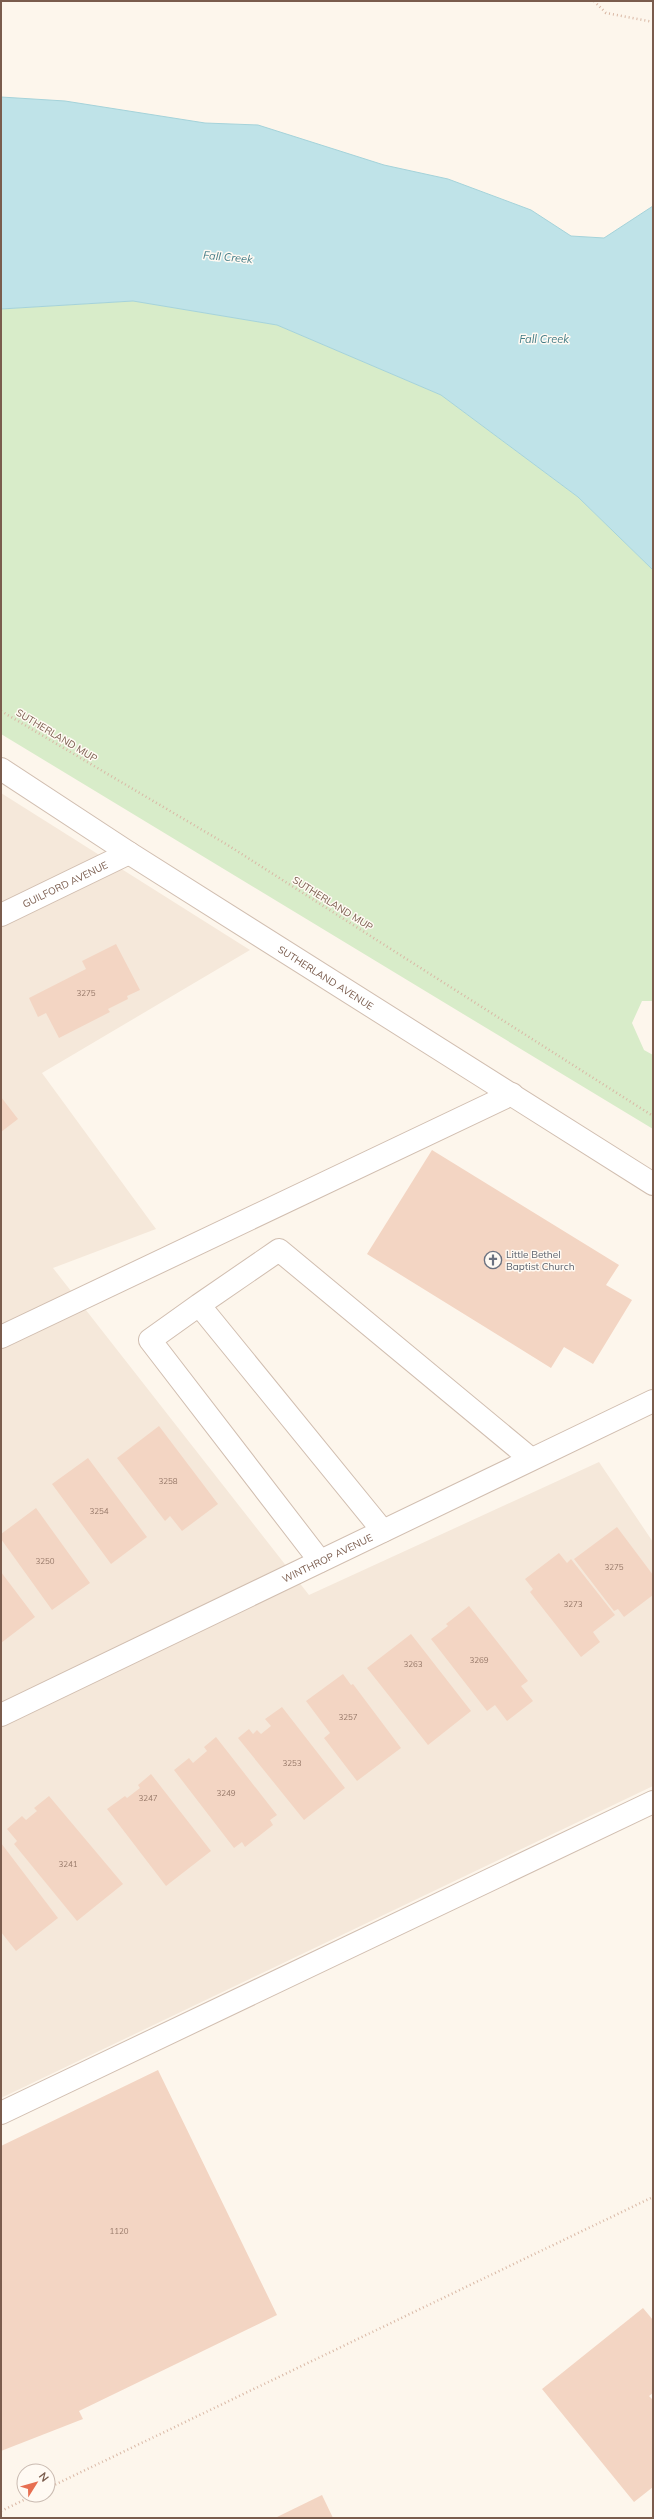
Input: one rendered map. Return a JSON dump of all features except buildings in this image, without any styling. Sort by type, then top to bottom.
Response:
[{"type":"street","name":"SUTHERLAND AVENUE","points":[[1,769],[129,853],[653,1184]]},
{"type":"street","name":"GUILFORD AVENUE","points":[[1,915],[129,853]]},
{"type":"street","points":[[1,1337],[512,1094]]},
{"type":"street","points":[[320,1561],[150,1340],[278,1250],[531,1459]]},
{"type":"street","points":[[199,1305],[383,1531]]},
{"type":"street","name":"WINTHROP AVENUE","points":[[2,1712],[653,1401]]},
{"type":"street","points":[[1,2113],[653,1802]]},
{"type":"path","points":[[594,1],[606,12],[653,22]]},
{"type":"path","name":"SUTHERLAND MUP","points":[[1,711],[226,844],[653,1116]]},
{"type":"path","points":[[56,2484],[653,2197]]},
{"type":"path","points":[[1,2511],[18,2503]]},
{"type":"shaded area","points":[[1,793],[250,950],[42,1073],[156,1229],[53,1268],[309,1595],[599,1462],[653,1542],[653,1786],[1,2098]]},
{"type":"green space","points":[[133,301],[277,325],[441,395],[578,497],[653,570],[653,1001],[642,1001],[632,1023],[644,1050],[653,1055],[653,1129],[1,734],[1,309]]},
{"type":"water","name":"Fall Creek","points":[[1,97],[65,101],[205,123],[258,125],[384,165],[448,179],[531,210],[571,236],[604,238],[653,206],[653,570],[578,497],[441,395],[277,325],[133,301],[1,309]]},
{"type":"place","name":"Little Bethel Baptist Church","points":[[493,1260]]}]
